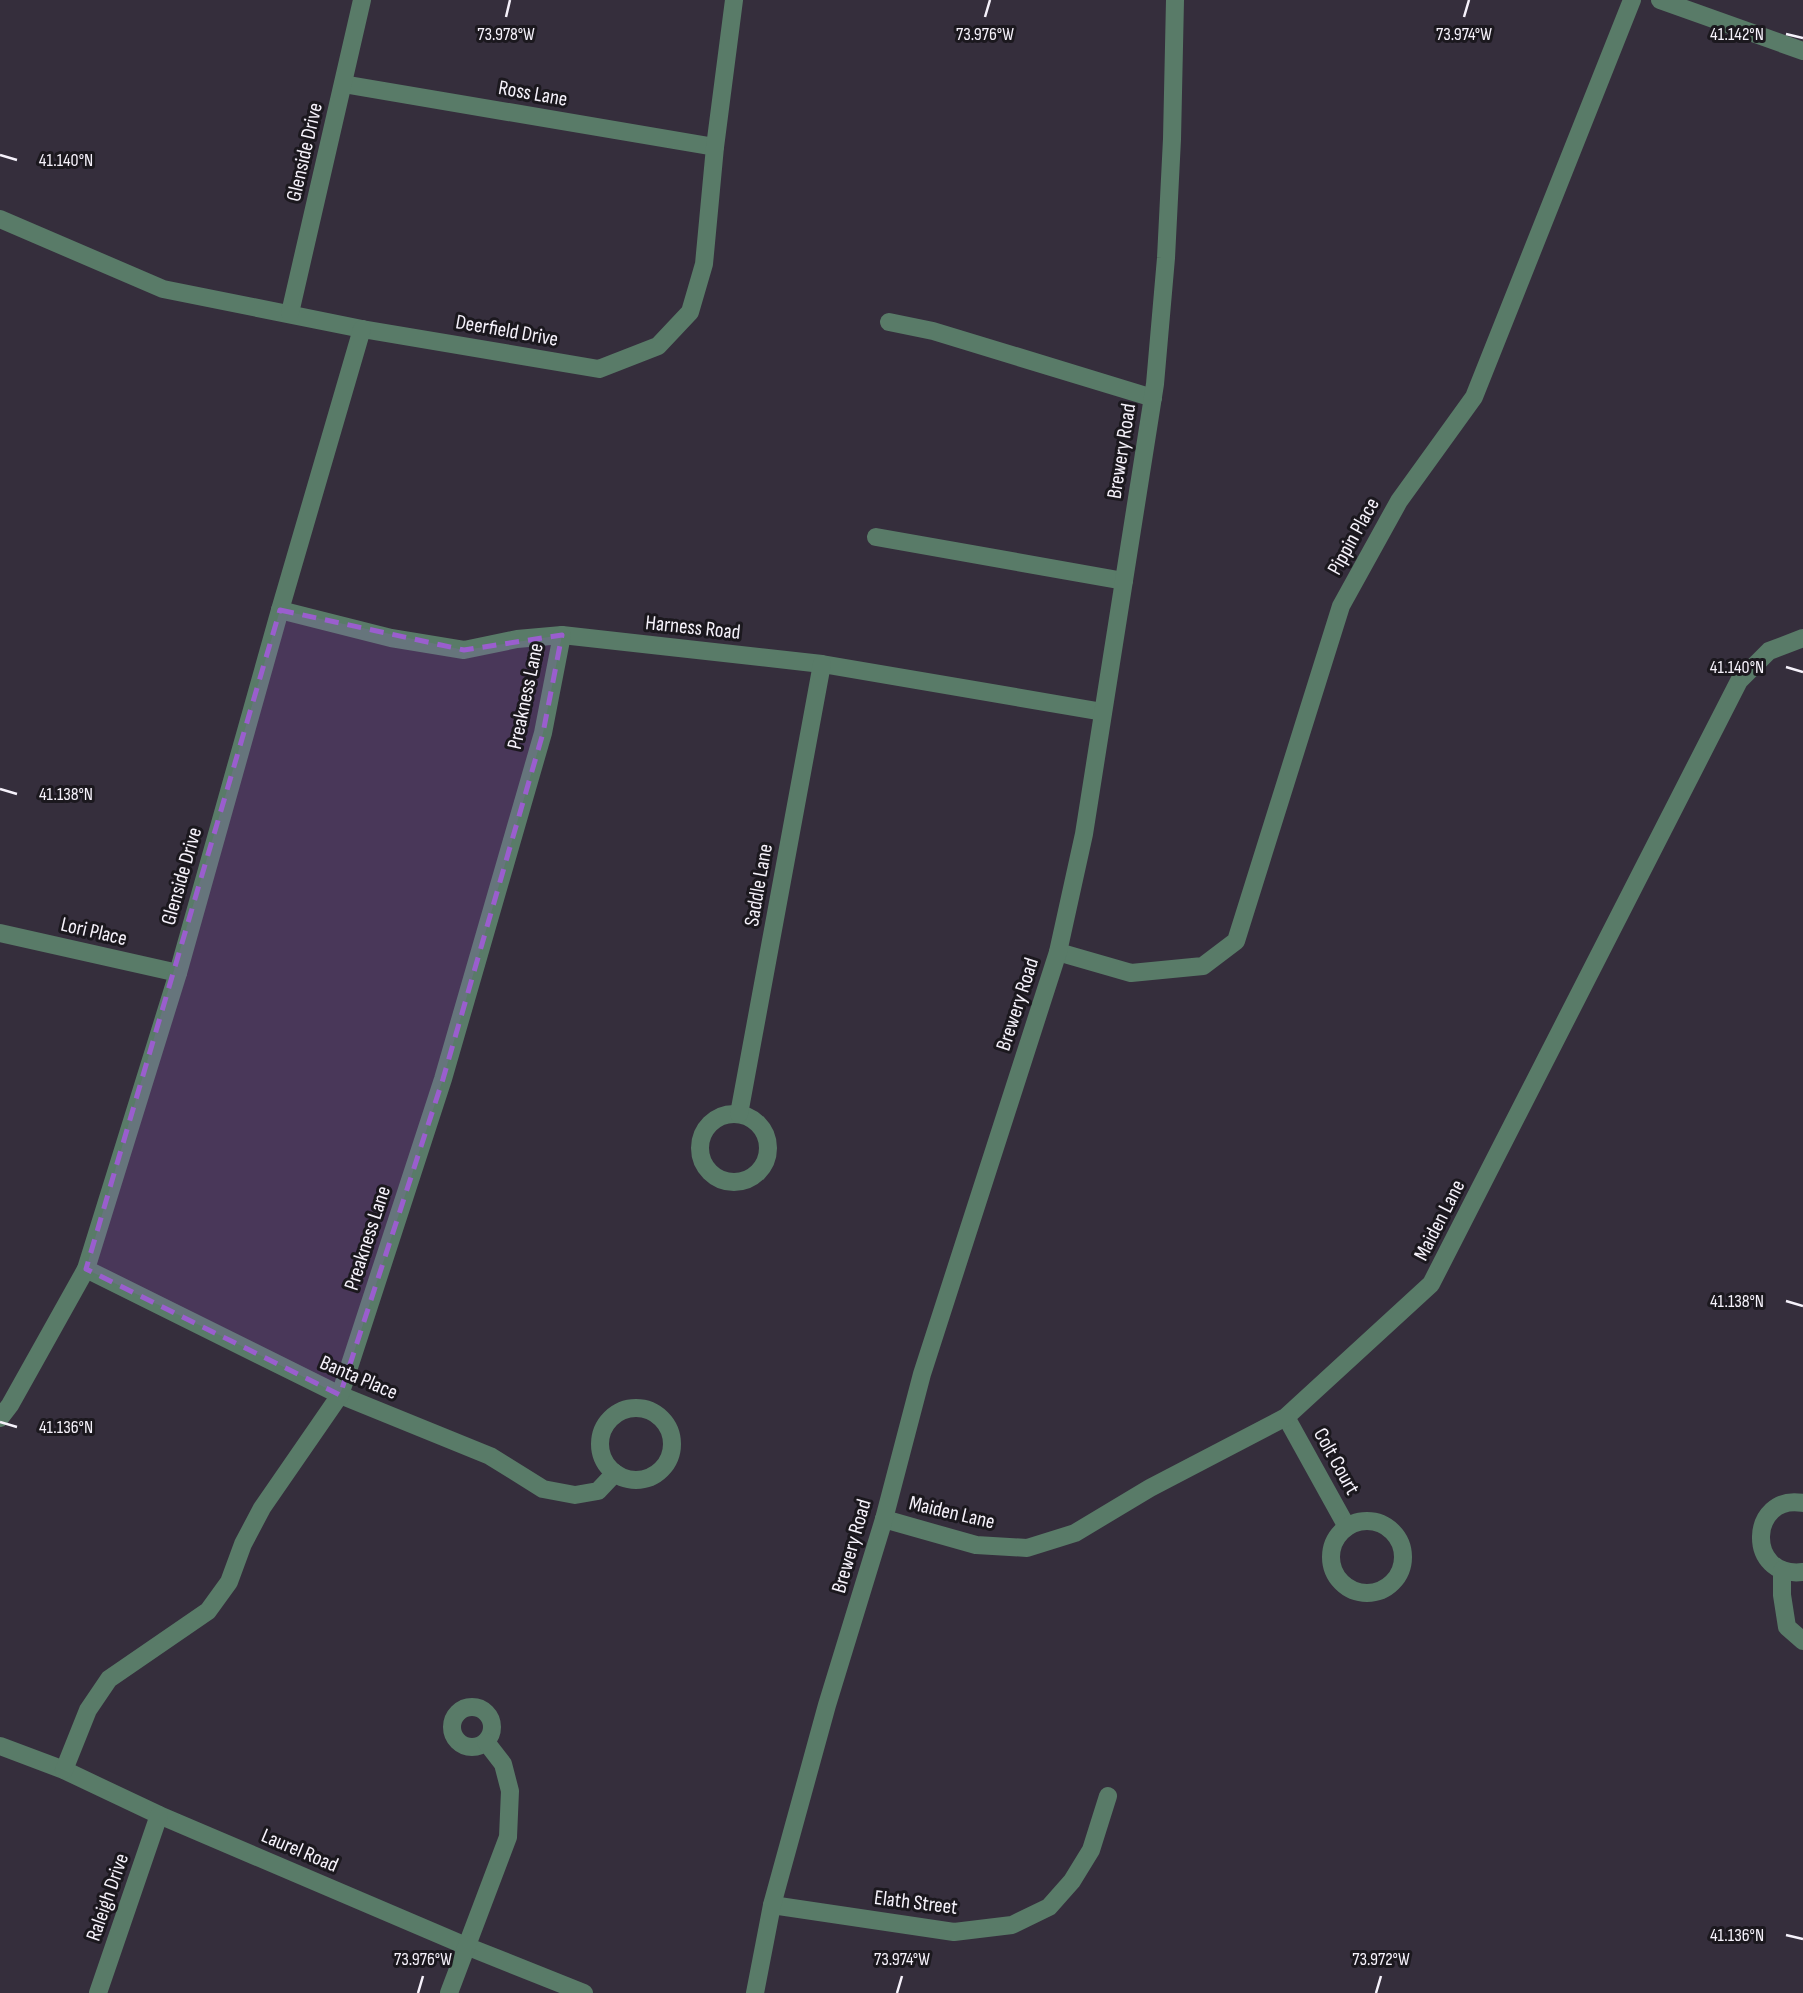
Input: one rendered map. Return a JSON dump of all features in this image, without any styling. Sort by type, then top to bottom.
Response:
[{"type":"street","name":"Glenside Drive","points":[[290,313],[362,0]]},
{"type":"street","name":"Deerfield Drive","points":[[0,219],[163,289],[362,329],[599,369],[659,346],[690,313],[704,264],[715,147],[734,0]]},
{"type":"street","name":"Brewery Road","points":[[755,1993],[772,1905],[827,1705],[884,1519],[922,1374],[1058,952],[1084,834],[1153,398],[1167,258],[1175,0]]},
{"type":"street","name":"Pippin Place","points":[[1058,952],[1130,973],[1203,967],[1236,941],[1341,606],[1399,501],[1475,397],[1632,0]]},
{"type":"street","points":[[1660,0],[1803,51]]},
{"type":"street","name":"Ross Lane","points":[[343,84],[715,147]]},
{"type":"street","points":[[888,322],[933,331],[1153,398]]},
{"type":"street","name":"Glenside Drive","points":[[3,1407],[86,1269],[177,973],[362,329]]},
{"type":"street","points":[[876,537],[1124,581]]},
{"type":"street","name":"Harness Road","points":[[280,610],[391,638],[464,650],[517,639],[562,635],[822,664],[1103,712]]},
{"type":"street","name":"Preakness Lane","points":[[64,1770],[88,1710],[109,1679],[208,1611],[229,1582],[243,1544],[262,1508],[340,1395],[443,1079],[543,733],[562,635]]},
{"type":"street","name":"Maiden Lane","points":[[884,1519],[976,1545],[1027,1548],[1075,1533],[1150,1488],[1286,1417],[1431,1284],[1739,681],[1769,651],[1803,638]]},
{"type":"street","name":"Saddle Lane","points":[[738,1114],[822,664]]},
{"type":"street","name":"Lori Place","points":[[0,933],[177,973]]},
{"type":"street","name":"Banta Place","points":[[86,1269],[340,1395],[490,1456],[543,1489],[575,1495],[598,1491],[615,1474]]},
{"type":"street","points":[[627,1408],[646,1409],[658,1414],[669,1429],[673,1441],[666,1464],[657,1474],[646,1479],[634,1480],[615,1474],[606,1465],[601,1453],[600,1440],[607,1422],[627,1408]]},
{"type":"street","name":"Colt Court","points":[[1286,1417],[1348,1527]]},
{"type":"street","points":[[1803,1503],[1786,1503],[1775,1508],[1766,1517],[1760,1542],[1771,1563],[1782,1570],[1803,1572]]},
{"type":"street","name":"Colt Court","points":[[1360,1522],[1373,1522],[1385,1526],[1394,1534],[1403,1553],[1402,1566],[1390,1585],[1380,1591],[1353,1591],[1335,1575],[1330,1559],[1332,1546],[1338,1535],[1348,1527],[1360,1522]]},
{"type":"street","points":[[1782,1570],[1782,1595],[1787,1627],[1803,1641]]},
{"type":"street","points":[[449,1993],[508,1837],[510,1791],[503,1764],[486,1742]]},
{"type":"street","name":"Laurel Road","points":[[0,1746],[64,1770],[159,1815],[584,1993]]},
{"type":"street","name":"Elath Street","points":[[772,1905],[954,1932],[1012,1925],[1049,1907],[1072,1881],[1091,1850],[1108,1796]]},
{"type":"street","name":"Raleigh Drive","points":[[98,1993],[159,1815]]},
{"type":"highlighted area","points":[[280,610],[464,650],[562,635],[543,733],[443,1079],[340,1395],[86,1269]]}]
